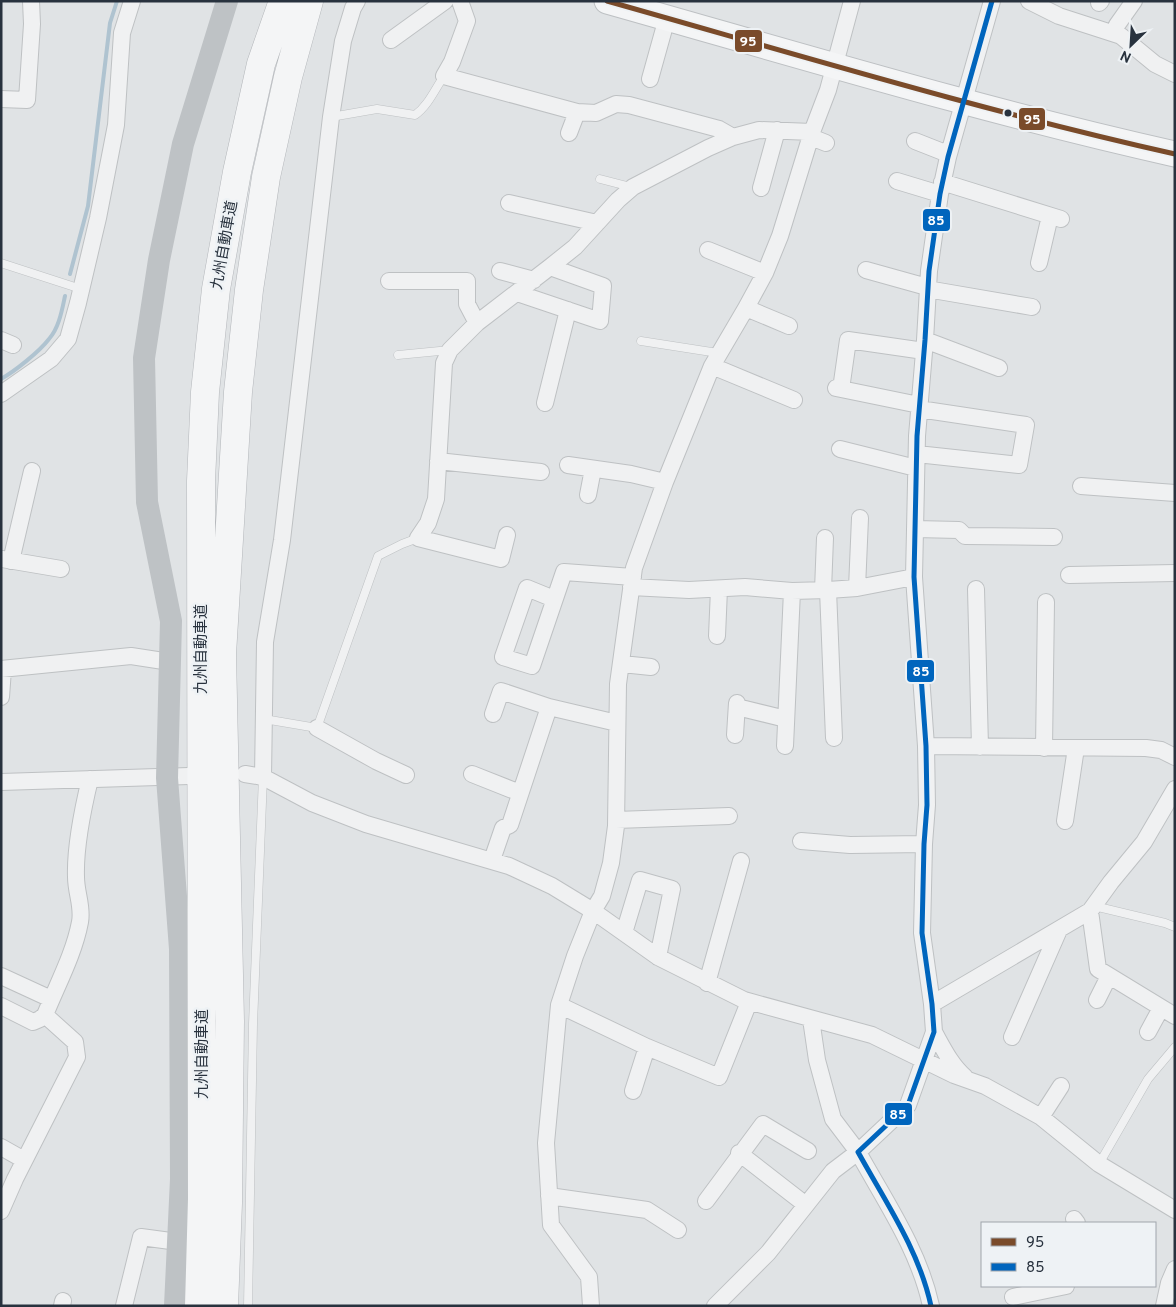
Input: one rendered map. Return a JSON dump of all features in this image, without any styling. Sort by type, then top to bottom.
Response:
[{"type":"highway","name":"九州自動車道","points":[[199,1306],[202,1199],[201,481],[205,392],[216,289],[237,172],[261,64],[284,1]]},
{"type":"highway","name":"九州自動車道","points":[[224,1306],[228,1203],[230,1021],[222,654],[236,410],[249,290],[266,177],[288,77],[309,1]]},
{"type":"main road","points":[[606,1],[964,101],[1175,154]]},
{"type":"street","points":[[1,99],[28,100],[32,24],[31,1]]},
{"type":"street","points":[[1,394],[51,360],[68,339],[98,218],[116,125],[122,33],[132,1]]},
{"type":"street","points":[[175,1306],[180,1179],[178,777],[170,662],[171,621],[147,502],[144,358],[159,260],[183,144],[227,1]]},
{"type":"street","points":[[263,777],[264,642],[282,540],[331,116],[344,41],[353,8],[357,1]]},
{"type":"street","points":[[391,40],[444,1]]},
{"type":"street","points":[[460,1],[467,21],[452,62],[444,76],[577,112],[596,113],[616,104],[630,105],[719,129],[733,137]]},
{"type":"street","points":[[591,1306],[589,1277],[552,1225],[546,1143],[559,1005],[575,956],[593,911],[602,896],[611,863],[616,820],[618,684],[634,568],[665,482],[715,360],[765,272],[780,236],[816,137],[852,1]]},
{"type":"street","points":[[715,1306],[768,1253],[832,1171],[858,1152],[908,1105],[934,1032],[922,932],[927,805],[926,746],[914,577],[919,407],[932,238],[948,154],[992,1]]},
{"type":"street","points":[[1114,33],[1117,25],[1134,1]]},
{"type":"street","points":[[1033,2],[1059,16],[1114,33],[1129,41],[1160,66],[1175,74]]},
{"type":"street","points":[[650,79],[667,18]]},
{"type":"street","points":[[569,133],[577,112]]},
{"type":"street","points":[[507,535],[501,559],[418,538],[428,523],[436,499],[444,362],[450,350],[477,324],[550,268],[575,246],[618,200],[633,187],[733,137],[759,130],[777,130],[816,137]]},
{"type":"street","points":[[761,188],[777,130]]},
{"type":"street","points":[[914,141],[948,154]]},
{"type":"street","points":[[897,181],[941,188],[1055,218],[1039,263]]},
{"type":"street","points":[[509,203],[597,223]]},
{"type":"street","points":[[708,250],[765,272]]},
{"type":"street","points":[[517,292],[600,321],[603,286],[550,268]]},
{"type":"street","points":[[866,270],[927,288],[1032,307]]},
{"type":"street","points":[[500,271],[534,280]]},
{"type":"street","points":[[389,281],[467,282],[467,304],[477,324]]},
{"type":"street","points":[[746,308],[788,326]]},
{"type":"street","points":[[545,403],[568,310]]},
{"type":"street","points":[[840,449],[916,461],[1019,465],[1026,425],[919,407],[838,389],[848,340],[925,345],[999,368]]},
{"type":"street","points":[[715,360],[794,400]]},
{"type":"street","points":[[438,462],[541,472]]},
{"type":"street","points":[[568,465],[631,474],[665,482]]},
{"type":"street","points":[[588,495],[593,469]]},
{"type":"street","points":[[32,471],[6,560],[61,569]]},
{"type":"street","points":[[1081,486],[1175,493]]},
{"type":"street","points":[[857,588],[860,518]]},
{"type":"street","points":[[915,529],[959,530],[965,536],[1054,537]]},
{"type":"street","points":[[825,538],[825,590],[832,738]]},
{"type":"street","points":[[554,599],[564,572],[689,590],[745,587],[792,591],[825,590],[857,588],[914,577]]},
{"type":"street","points":[[1069,575],[1175,573]]},
{"type":"street","points":[[717,636],[719,589]]},
{"type":"street","points":[[976,589],[980,747]]},
{"type":"street","points":[[785,746],[792,591]]},
{"type":"street","points":[[1044,748],[1046,602]]},
{"type":"street","points":[[1,697],[2,669],[131,656],[170,662]]},
{"type":"street","points":[[622,664],[651,667]]},
{"type":"street","points":[[493,714],[501,692],[549,707],[617,723]]},
{"type":"street","points":[[735,736],[737,705],[786,719]]},
{"type":"street","points":[[492,860],[503,828],[510,825],[549,707]]},
{"type":"street","points":[[317,728],[376,762],[406,776]]},
{"type":"street","points":[[926,746],[1146,748],[1161,750],[1175,757]]},
{"type":"street","points":[[1065,821],[1076,748]]},
{"type":"street","points":[[245,774],[263,777],[312,803],[366,824],[509,866],[552,886],[593,911],[658,957],[707,983],[749,1002],[872,1036],[1006,1096],[1041,1117],[1099,1164],[1175,1210]]},
{"type":"street","points":[[472,774],[520,792]]},
{"type":"street","points":[[1,782],[178,777]]},
{"type":"street","points":[[1,1006],[33,1022],[40,1019],[45,1015],[68,962],[80,924],[81,912],[76,878],[77,855],[90,779]]},
{"type":"street","points":[[932,1004],[1092,909],[1111,882],[1144,842],[1175,789]]},
{"type":"street","points":[[616,820],[729,816]]},
{"type":"street","points":[[801,841],[850,845],[924,844]]},
{"type":"street","points":[[707,983],[741,861]]},
{"type":"street","points":[[624,933],[640,880],[672,889],[658,957]]},
{"type":"street","points":[[1092,909],[1098,970],[1168,1012],[1148,1032]]},
{"type":"street","points":[[1012,1037],[1059,930]]},
{"type":"street","points":[[1,976],[51,999]]},
{"type":"street","points":[[1097,1000],[1109,976]]},
{"type":"street","points":[[559,1005],[647,1047],[719,1077],[749,1002]]},
{"type":"street","points":[[1,1211],[24,1160],[77,1057],[75,1042],[45,1015]]},
{"type":"street","points":[[811,1019],[817,1060],[833,1118],[858,1152],[916,1259],[926,1283],[931,1306]]},
{"type":"street","points":[[934,1032],[958,1071],[968,1080]]},
{"type":"street","points":[[634,1091],[647,1047]]},
{"type":"street","points":[[1041,1117],[1061,1086]]},
{"type":"street","points":[[706,1201],[739,1153],[763,1124],[808,1151]]},
{"type":"street","points":[[1,1147],[24,1160]]},
{"type":"street","points":[[739,1153],[806,1205]]},
{"type":"street","points":[[549,1196],[647,1210],[678,1230]]},
{"type":"street","points":[[124,1306],[141,1237],[178,1242]]},
{"type":"street","points":[[1164,1306],[1169,1283],[1175,1269]]},
{"type":"street","points":[[1013,1296],[1061,1287]]},
{"type":"lane","points":[[331,116],[377,110],[415,115],[428,102],[444,76]]},
{"type":"lane","points":[[600,179],[633,187]]},
{"type":"lane","points":[[1,263],[81,289]]},
{"type":"lane","points":[[642,342],[715,360]]},
{"type":"lane","points":[[398,355],[450,350]]},
{"type":"lane","points":[[264,719],[317,728],[378,556],[418,538]]},
{"type":"lane","points":[[248,1306],[253,1024],[263,777]]},
{"type":"lane","points":[[1092,909],[1165,923],[1175,927]]},
{"type":"lane","points":[[1099,1164],[1148,1079],[1175,1047]]},
{"type":"waterway","points":[[70,274],[88,206],[110,23],[117,1]]},
{"type":"waterway","points":[[1,379],[33,355],[52,335],[60,319],[65,296]]},
{"type":"transit line","name":"95","points":[[607,1],[960,101],[1175,154]]},
{"type":"transit line","name":"85","points":[[931,1306],[926,1285],[910,1246],[858,1152],[908,1105],[934,1032],[922,933],[927,805],[926,746],[914,577],[917,436],[929,271],[940,194],[948,157],[992,1]]}]
